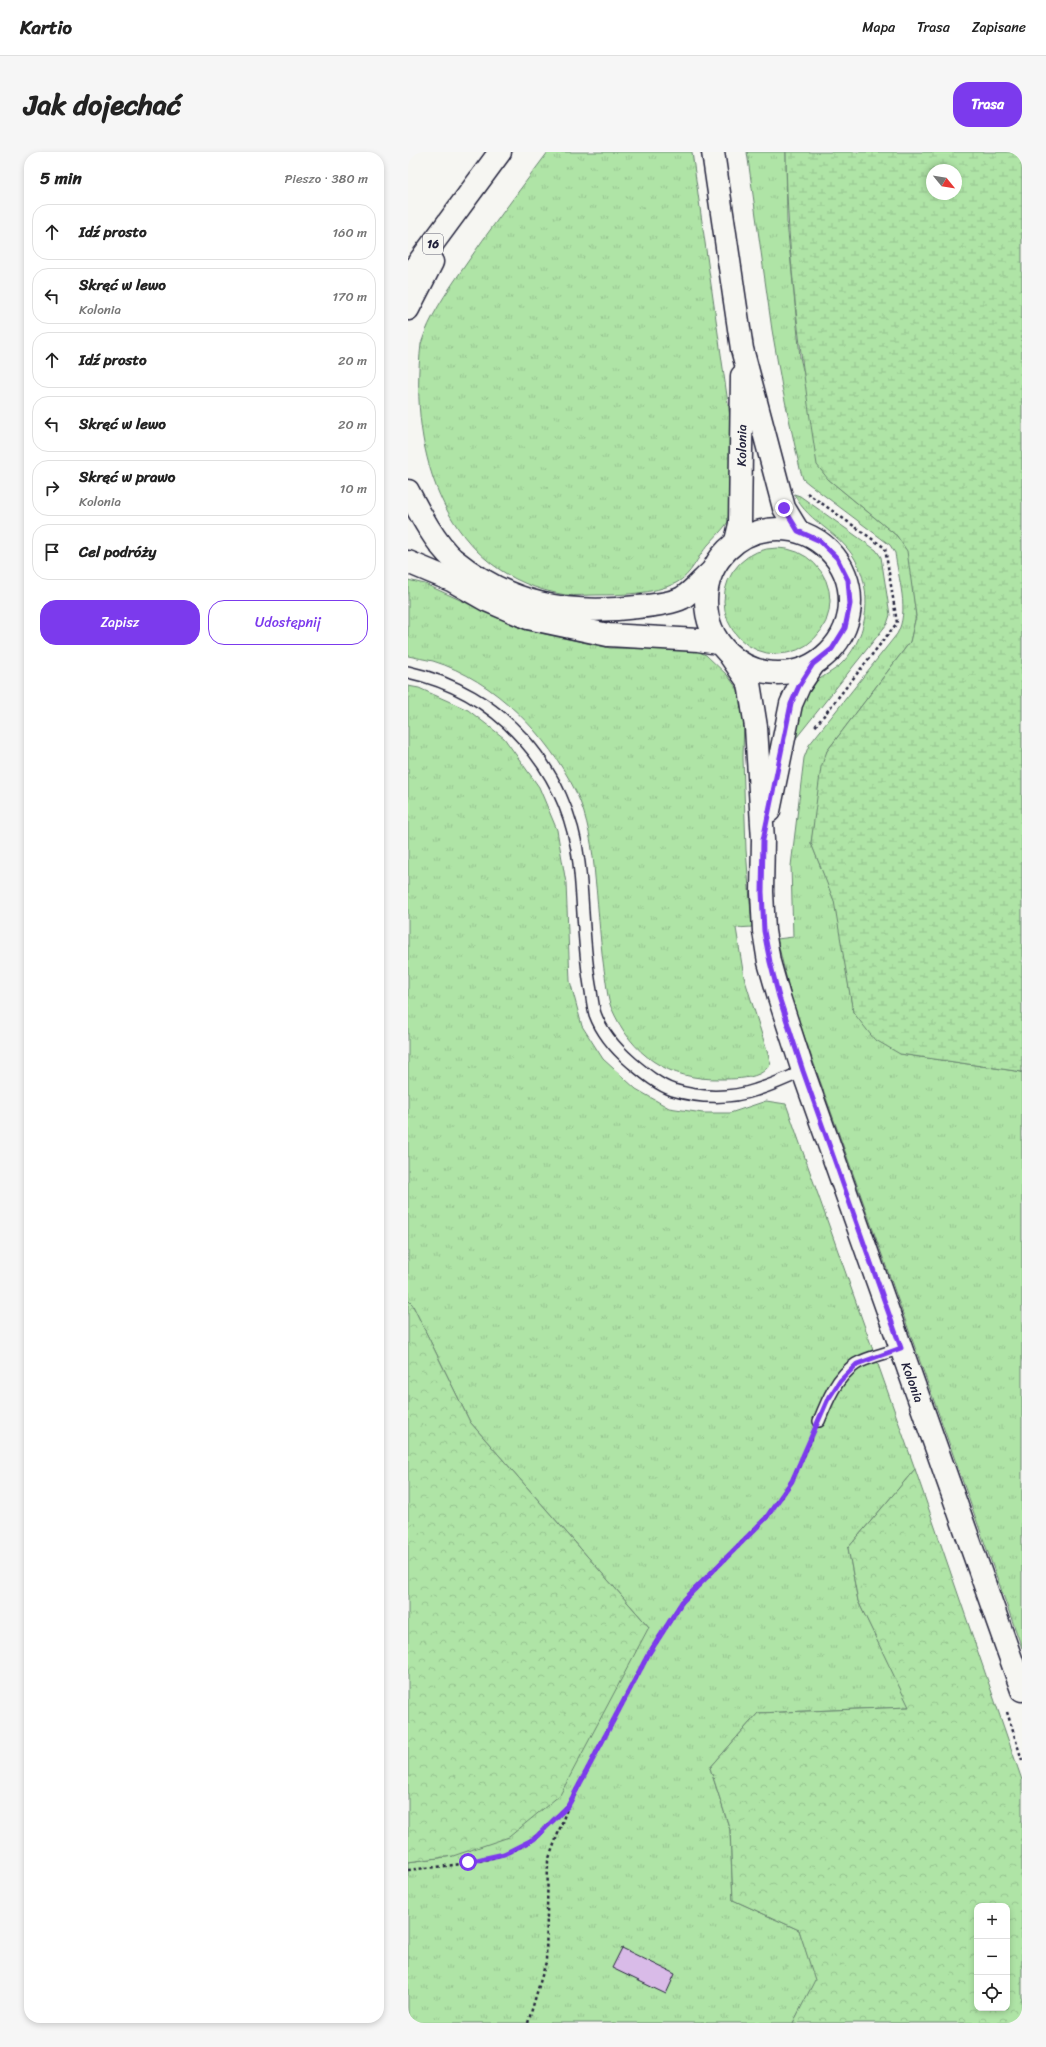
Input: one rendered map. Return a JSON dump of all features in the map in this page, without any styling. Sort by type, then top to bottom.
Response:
[{"type":"main road","name":"16","points":[[408,277],[500,152]]},
{"type":"main road","name":"Kolonia","points":[[713,152],[742,349],[784,508],[798,531]]},
{"type":"main road","points":[[408,309],[458,211]]},
{"type":"main road","name":"Kolonia","points":[[736,542],[740,524],[742,349]]},
{"type":"main road","points":[[408,491],[427,526],[452,558],[490,585],[530,602],[569,610],[611,611],[647,606],[681,598],[711,572],[721,555],[736,542],[755,532],[776,528],[798,531],[820,541],[837,558],[848,580],[850,604],[845,628],[832,649],[813,664],[791,672],[780,674],[762,672],[745,666],[724,650],[698,640],[608,635],[528,618],[486,600],[451,580],[408,562]]},
{"type":"main road","name":"Kolonia","points":[[711,572],[706,590],[705,608],[710,626],[724,650],[749,683],[756,727],[763,840],[762,892],[764,931],[779,997],[803,1071],[1022,1690]]},
{"type":"main road","name":"Kolonia","points":[[763,840],[791,704],[799,686],[813,664]]},
{"type":"lane","points":[[408,672],[421,675],[463,691],[499,714],[526,740],[551,776],[568,813],[579,861],[588,975],[595,1014],[614,1047],[643,1073],[672,1090],[712,1097],[755,1091],[803,1071]]},
{"type":"lane","points":[[819,1421],[827,1401],[840,1381],[857,1364],[901,1348]]},
{"type":"path","points":[[802,489],[885,548],[897,623],[812,729]]},
{"type":"path","points":[[528,2023],[546,1962],[548,1861],[568,1806],[648,1655],[682,1602],[766,1518],[792,1481],[819,1421]]},
{"type":"path","points":[[408,1870],[468,1862],[504,1854],[534,1839],[568,1806]]},
{"type":"green space","points":[[548,152],[692,152],[733,438],[734,511],[726,525],[704,550],[694,566],[682,580],[657,590],[627,594],[566,595],[525,583],[491,564],[464,537],[444,504],[430,468],[421,428],[419,386],[421,344],[424,334],[438,306],[456,279],[493,225]]},
{"type":"green space","points":[[747,152],[786,152],[787,222],[800,357],[828,479],[897,536],[908,551],[916,616],[910,642],[827,751],[811,843],[835,901],[853,1012],[900,1054],[1022,1072],[1022,1648],[793,1005],[777,939],[793,937],[791,866],[804,758],[809,745],[897,634],[901,625],[903,605],[895,553],[890,545],[803,479],[782,387],[772,330]]},
{"type":"green space","points":[[786,152],[1022,152],[1022,1072],[900,1054],[874,1039],[853,1012],[834,901],[811,843],[821,767],[827,751],[910,642],[916,616],[907,551],[897,536],[828,479],[817,465],[796,309],[789,231]]},
{"type":"green space","points":[[794,494],[800,496],[876,550],[881,557],[890,615],[887,624],[793,742],[795,727],[802,701],[810,688],[839,666],[856,644],[865,618],[866,604],[863,578],[852,554],[844,544],[808,514],[800,505]]},
{"type":"green space","points":[[777,548],[797,552],[814,564],[826,581],[830,601],[826,621],[814,638],[797,650],[777,654],[757,650],[740,638],[728,621],[724,601],[728,581],[740,564],[757,552]]},
{"type":"green space","points":[[408,580],[425,584],[526,630],[610,648],[692,649],[706,655],[728,676],[739,691],[744,713],[743,758],[746,850],[752,927],[736,928],[744,977],[771,1064],[763,1072],[750,1077],[735,1079],[702,1078],[684,1075],[668,1070],[654,1062],[641,1052],[630,1039],[620,1024],[608,998],[602,956],[591,845],[584,812],[576,792],[551,751],[535,731],[498,696],[478,682],[456,670],[433,661],[408,656]]},
{"type":"green space","points":[[408,686],[419,688],[468,710],[504,738],[539,787],[557,830],[566,883],[570,981],[582,1026],[603,1059],[636,1089],[669,1108],[703,1113],[730,1113],[766,1101],[786,1104],[915,1469],[848,1548],[858,1601],[910,1707],[758,1713],[710,1768],[730,1830],[733,1900],[799,1930],[816,1980],[793,2023],[408,2023],[408,1862],[453,1856],[649,1627],[470,1422],[412,1304],[408,1300]]},
{"type":"green space","points":[[408,1300],[412,1304],[470,1422],[649,1627],[560,1795],[509,1837],[453,1856],[408,1862]]},
{"type":"green space","points":[[915,1469],[1022,1780],[1022,2023],[793,2023],[815,1980],[799,1930],[733,1900],[730,1830],[710,1768],[758,1713],[909,1707],[858,1601],[848,1548]]},
{"type":"building","points":[[622,1948],[675,1974],[666,1994],[612,1968]]},
{"type":"route","points":[[468,1862],[504,1854],[534,1839],[568,1806],[648,1655],[682,1602],[766,1518],[792,1481],[808,1448],[827,1401],[840,1381],[857,1364],[901,1348],[803,1071],[779,997],[764,931],[762,892],[763,840],[791,704],[799,686],[813,664],[832,649],[845,628],[850,604],[848,580],[837,558],[820,541],[798,531],[784,508]]}]
